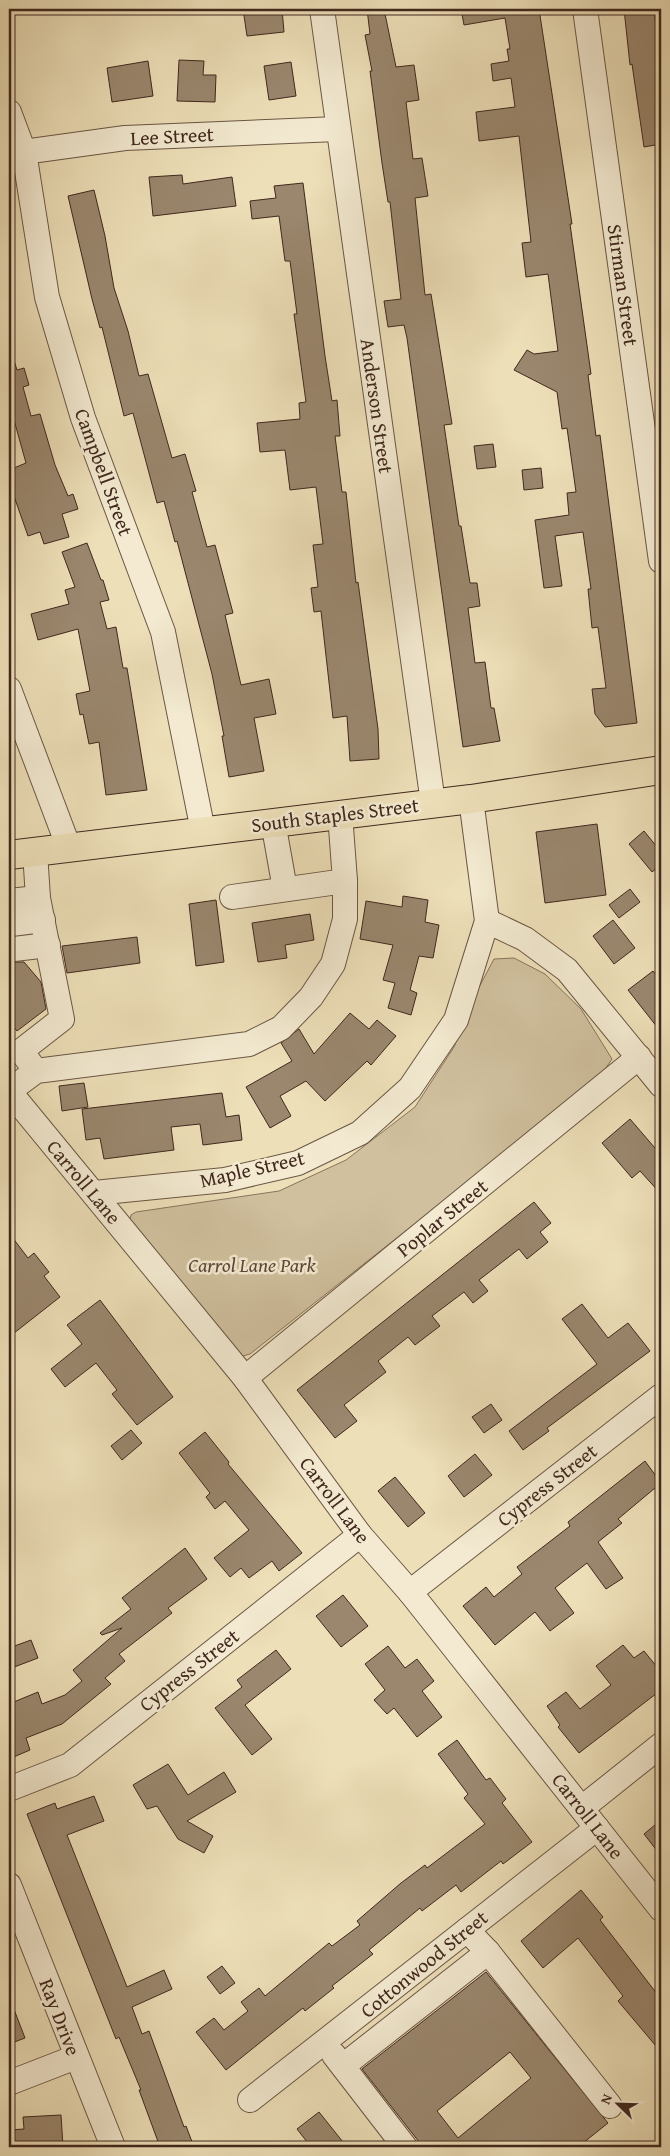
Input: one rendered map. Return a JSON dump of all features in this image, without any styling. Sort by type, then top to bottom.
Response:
[{"type":"main road","name":"South Staples Street","points":[[22,853],[433,803],[472,800],[661,770]]},
{"type":"street","name":"Anderson Street","points":[[322,9],[337,129],[433,803]]},
{"type":"street","name":"Stirman Street","points":[[584,9],[661,561]]},
{"type":"street","name":"Campbell Street","points":[[9,112],[47,298],[83,418],[163,632],[203,831]]},
{"type":"street","name":"Lee Street","points":[[17,153],[125,138],[337,129]]},
{"type":"street","points":[[9,688],[69,848]]},
{"type":"street","name":"Maple Street","points":[[94,1193],[226,1180],[298,1163],[360,1132],[410,1088],[456,1020],[487,921],[472,800]]},
{"type":"street","points":[[9,1091],[36,1071],[249,1044],[281,1028],[311,997],[333,964],[345,919],[345,881],[340,814]]},
{"type":"street","points":[[273,822],[285,889]]},
{"type":"street","points":[[22,853],[41,909],[62,1018],[15,1043],[36,1071]]},
{"type":"street","points":[[232,896],[345,881]]},
{"type":"street","points":[[10,913],[41,909]]},
{"type":"street","points":[[487,921],[525,939],[567,970],[661,1085]]},
{"type":"street","points":[[14,949],[48,945]]},
{"type":"street","name":"Poplar Street","points":[[244,1378],[638,1057]]},
{"type":"street","name":"Carroll Lane","points":[[9,1091],[244,1378],[360,1535],[410,1592],[661,1909]]},
{"type":"street","name":"Cypress Street","points":[[410,1592],[661,1396]]},
{"type":"street","name":"Cypress Street","points":[[9,1790],[70,1765],[360,1535]]},
{"type":"street","points":[[582,1808],[661,1745]]},
{"type":"street","name":"Cottonwood Street","points":[[250,2100],[325,2044],[597,1828]]},
{"type":"street","name":"Ray Drive","points":[[9,1885],[113,2147]]},
{"type":"street","points":[[467,1930],[488,1952],[610,2106]]},
{"type":"street","points":[[343,2066],[488,1952]]},
{"type":"street","points":[[325,2044],[405,2147]]},
{"type":"street","points":[[9,2083],[76,2057]]},
{"type":"green space","name":"Carrol Lane Park","points":[[514,958],[545,974],[581,1009],[612,1059],[599,1078],[250,1354],[239,1357],[129,1223],[131,1215],[136,1212],[279,1191],[346,1160],[415,1107],[454,1047],[477,991],[494,959]]},
{"type":"building","points":[[243,9],[282,9],[284,32],[247,36]]},
{"type":"building","points":[[367,9],[384,9],[396,67],[414,65],[419,100],[406,102],[413,159],[422,158],[428,196],[415,198],[425,295],[431,294],[452,424],[444,425],[459,526],[461,526],[470,583],[477,583],[480,606],[468,608],[475,663],[485,662],[491,708],[494,708],[500,741],[463,747],[407,338],[404,325],[388,327],[384,301],[401,299],[390,202],[388,202],[382,163],[370,71],[372,71],[365,35],[370,34]]},
{"type":"building","points":[[461,9],[539,9],[572,224],[570,224],[591,374],[588,375],[596,436],[600,435],[637,723],[605,727],[595,714],[592,689],[606,688],[598,627],[592,628],[588,589],[591,589],[583,532],[555,536],[562,586],[544,588],[535,520],[569,515],[567,493],[576,492],[567,428],[562,429],[557,392],[514,370],[527,350],[534,354],[558,351],[548,274],[526,277],[522,243],[531,242],[519,136],[479,141],[476,112],[515,107],[511,78],[493,81],[491,64],[509,61],[507,49],[510,49],[505,18],[464,25]]},
{"type":"building","points":[[624,9],[654,9],[661,74],[661,144],[644,147],[632,64],[630,65]]},
{"type":"building","points":[[179,60],[204,61],[203,75],[216,75],[215,102],[177,101]]},
{"type":"building","points":[[148,61],[153,96],[112,102],[107,68]]},
{"type":"building","points":[[291,62],[296,96],[269,100],[264,66]]},
{"type":"building","points":[[182,175],[183,184],[232,177],[236,206],[153,216],[149,177]]},
{"type":"building","points":[[303,183],[332,401],[337,400],[340,436],[335,436],[342,492],[346,492],[356,583],[358,582],[378,729],[379,759],[350,761],[347,716],[333,718],[321,611],[314,612],[311,588],[318,587],[313,545],[323,544],[316,487],[290,490],[285,450],[260,452],[257,423],[300,419],[299,403],[306,402],[294,314],[297,314],[290,261],[285,261],[279,216],[252,219],[250,201],[276,198],[274,186]]},
{"type":"building","points":[[94,190],[105,236],[114,288],[128,331],[139,376],[148,374],[172,458],[185,454],[196,491],[192,492],[207,547],[215,545],[233,613],[225,615],[241,685],[269,679],[276,714],[254,718],[264,771],[229,777],[222,736],[224,736],[212,674],[177,541],[175,542],[164,501],[157,503],[133,413],[124,416],[102,327],[100,328],[92,299],[68,196]]},
{"type":"building","points":[[9,354],[12,354],[17,370],[24,368],[29,385],[23,387],[31,416],[40,414],[55,465],[68,496],[73,494],[78,509],[62,514],[69,537],[44,544],[40,532],[28,536],[9,482],[9,470],[26,463],[9,402]]},
{"type":"building","points":[[493,444],[496,467],[477,469],[474,446]]},
{"type":"building","points":[[541,468],[543,488],[524,490],[522,470]]},
{"type":"building","points":[[87,543],[101,580],[103,580],[109,600],[100,602],[107,629],[116,627],[123,668],[127,668],[147,790],[106,795],[99,742],[89,744],[83,714],[80,715],[76,694],[90,691],[78,629],[38,640],[31,614],[69,604],[65,590],[75,587],[62,552]]},
{"type":"building","points":[[597,824],[606,895],[545,903],[536,832]]},
{"type":"building","points":[[644,831],[661,852],[661,865],[652,872],[629,844]]},
{"type":"building","points":[[630,889],[640,902],[619,918],[609,905]]},
{"type":"building","points":[[403,896],[428,900],[425,922],[439,925],[433,958],[419,956],[410,990],[417,993],[411,1015],[388,1008],[395,983],[383,980],[393,945],[360,939],[366,901],[402,907]]},
{"type":"building","points":[[216,900],[224,962],[196,966],[189,904]]},
{"type":"building","points":[[310,914],[314,940],[285,945],[287,958],[258,962],[252,923]]},
{"type":"building","points":[[613,920],[635,948],[614,964],[593,936]]},
{"type":"building","points":[[137,937],[140,963],[67,973],[62,946]]},
{"type":"building","points":[[9,962],[24,962],[41,982],[46,1009],[17,1031],[9,1021]]},
{"type":"building","points":[[653,971],[661,981],[661,1032],[628,990]]},
{"type":"building","points":[[350,1013],[369,1029],[377,1020],[396,1036],[371,1065],[367,1061],[325,1101],[306,1081],[280,1096],[291,1116],[270,1128],[246,1087],[292,1061],[281,1043],[299,1029],[314,1054]]},
{"type":"building","points":[[84,1083],[88,1107],[62,1111],[59,1086]]},
{"type":"building","points":[[222,1093],[226,1117],[239,1115],[242,1140],[203,1145],[200,1124],[171,1127],[174,1150],[104,1159],[100,1138],[86,1140],[82,1109]]},
{"type":"building","points":[[630,1119],[661,1155],[661,1194],[640,1171],[632,1178],[602,1143]]},
{"type":"building","points":[[534,1202],[551,1223],[540,1232],[548,1242],[527,1259],[519,1249],[479,1280],[488,1291],[473,1303],[464,1292],[432,1316],[440,1326],[415,1345],[408,1337],[378,1361],[386,1372],[344,1405],[357,1421],[335,1438],[297,1390]]},
{"type":"building","points":[[9,1233],[28,1258],[34,1253],[49,1272],[44,1276],[60,1297],[9,1337]]},
{"type":"building","points":[[100,1300],[173,1397],[137,1425],[112,1394],[117,1390],[96,1363],[65,1387],[51,1369],[82,1344],[67,1325]]},
{"type":"building","points":[[582,1304],[608,1338],[628,1323],[650,1351],[547,1428],[549,1431],[523,1450],[509,1431],[597,1364],[562,1319]]},
{"type":"building","points":[[491,1404],[502,1420],[484,1433],[472,1417]]},
{"type":"building","points":[[131,1430],[142,1443],[122,1460],[111,1446]]},
{"type":"building","points":[[205,1432],[229,1462],[228,1464],[302,1553],[279,1571],[272,1561],[249,1578],[241,1568],[230,1577],[214,1558],[249,1530],[225,1501],[215,1509],[206,1497],[210,1493],[179,1453]]},
{"type":"building","points":[[475,1454],[492,1475],[464,1497],[448,1476]]},
{"type":"building","points":[[645,1461],[661,1483],[618,1519],[622,1523],[598,1542],[623,1578],[606,1589],[587,1563],[555,1588],[574,1613],[550,1631],[535,1612],[495,1645],[463,1606],[486,1587],[494,1597],[522,1574],[517,1567],[570,1526],[568,1522]]},
{"type":"building","points":[[395,1477],[425,1513],[408,1527],[378,1491]]},
{"type":"building","points":[[185,1548],[207,1579],[168,1608],[172,1613],[119,1654],[125,1661],[105,1678],[111,1684],[62,1724],[26,1738],[30,1750],[9,1759],[9,1704],[38,1692],[42,1704],[65,1695],[82,1681],[73,1670],[122,1628],[102,1635],[100,1633],[131,1609],[122,1598]]},
{"type":"building","points":[[343,1595],[368,1626],[341,1647],[316,1616]]},
{"type":"building","points":[[31,1640],[38,1658],[9,1669],[9,1648]]},
{"type":"building","points":[[623,1645],[634,1658],[644,1651],[661,1672],[661,1690],[579,1753],[558,1727],[560,1725],[547,1706],[566,1692],[580,1709],[611,1685],[596,1666]]},
{"type":"building","points":[[388,1646],[405,1668],[417,1659],[434,1681],[422,1691],[442,1717],[417,1737],[394,1708],[387,1714],[374,1700],[385,1690],[365,1664]]},
{"type":"building","points":[[276,1650],[291,1669],[245,1705],[272,1739],[252,1755],[215,1708],[242,1687],[237,1680]]},
{"type":"building","points":[[457,1740],[486,1780],[490,1778],[506,1799],[502,1803],[532,1842],[503,1864],[501,1861],[461,1892],[456,1885],[422,1911],[420,1908],[369,1950],[373,1954],[332,1986],[334,1988],[305,2011],[303,2008],[226,2070],[196,2032],[214,2018],[224,2030],[248,2011],[241,2002],[259,1988],[265,1996],[329,1943],[332,1946],[360,1925],[357,1921],[401,1883],[425,1865],[427,1868],[485,1824],[464,1798],[468,1794],[438,1754]]},
{"type":"building","points":[[168,1764],[188,1795],[224,1772],[236,1792],[187,1821],[213,1836],[204,1853],[178,1839],[157,1806],[147,1809],[133,1785]]},
{"type":"building","points":[[94,1796],[104,1821],[67,1835],[127,1987],[164,1970],[172,1989],[132,2007],[142,2034],[149,2031],[184,2127],[186,2126],[194,2147],[160,2147],[139,2090],[141,2090],[119,2037],[116,2039],[27,1814],[55,1803],[57,1809]]},
{"type":"building","points":[[661,1820],[661,1856],[644,1834]]},
{"type":"building","points":[[581,1890],[603,1917],[600,1920],[661,1999],[661,2052],[618,2001],[623,1996],[578,1938],[543,1968],[521,1941]]},
{"type":"building","points":[[222,1966],[235,1983],[220,1994],[207,1977]]},
{"type":"building","points":[[486,1972],[608,2123],[583,2143],[581,2141],[573,2147],[423,2147],[362,2069]],"holes":[[[510,2052],[531,2078],[458,2138],[437,2111]]]},
{"type":"building","points":[[9,2000],[25,2038],[9,2044]]},
{"type":"building","points":[[319,2112],[347,2147],[311,2147],[297,2129]]},
{"type":"building","points":[[61,2115],[63,2147],[9,2147],[9,2130],[24,2129],[23,2117]]}]
